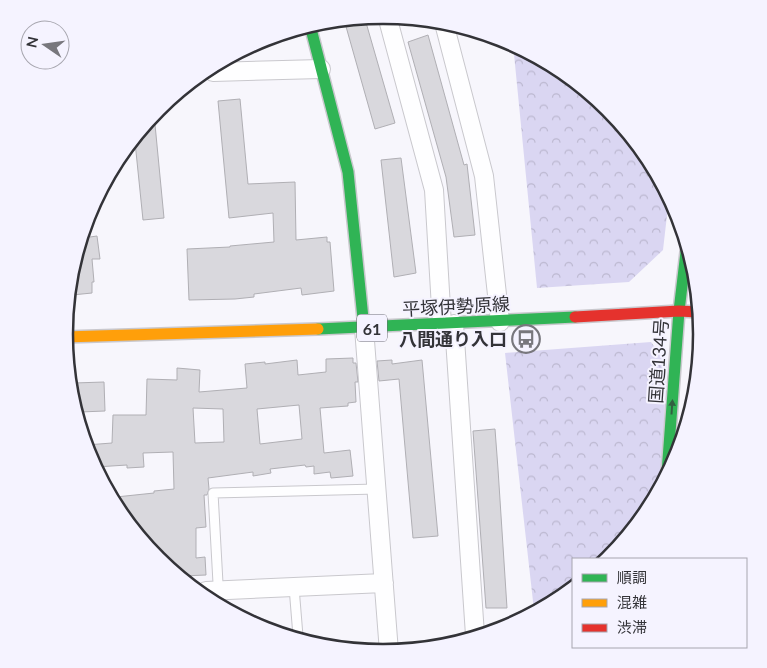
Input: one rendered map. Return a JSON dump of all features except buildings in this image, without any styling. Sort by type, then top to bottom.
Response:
[{"type":"main road","points":[[312,32],[348,172],[364,328]]},
{"type":"main road","name":"国道134号","points":[[668,457],[679,311],[685,261]]},
{"type":"main road","name":"平塚伊勢原線","points":[[73,337],[364,328],[693,312]]},
{"type":"street","points":[[390,24],[434,190],[448,324],[475,631]]},
{"type":"street","points":[[446,30],[484,176],[500,322]]},
{"type":"street","points":[[217,72],[321,69]]},
{"type":"street","points":[[364,328],[388,644]]},
{"type":"street","points":[[214,594],[294,587],[384,583]]},
{"type":"lane","points":[[214,594],[213,493],[377,490]]},
{"type":"lane","points":[[294,587],[298,632]]},
{"type":"green space","points":[[514,53],[556,76],[588,101],[617,129],[652,179],[668,210],[663,250],[629,282],[537,288]]},
{"type":"green space","points":[[651,342],[667,363],[662,472],[630,523],[617,539],[598,558],[572,558],[572,580],[534,606],[505,353]]},
{"type":"traffic: fast","points":[[312,32],[348,172],[364,328]]},
{"type":"traffic: fast","points":[[668,457],[679,311],[685,261]]},
{"type":"traffic: fast","points":[[318,329],[575,317]]},
{"type":"traffic: slow","points":[[73,337],[318,329]]},
{"type":"traffic: jam","points":[[575,317],[693,312]]},
{"type":"place","name":"八間通り入口","points":[[526,339]]}]
